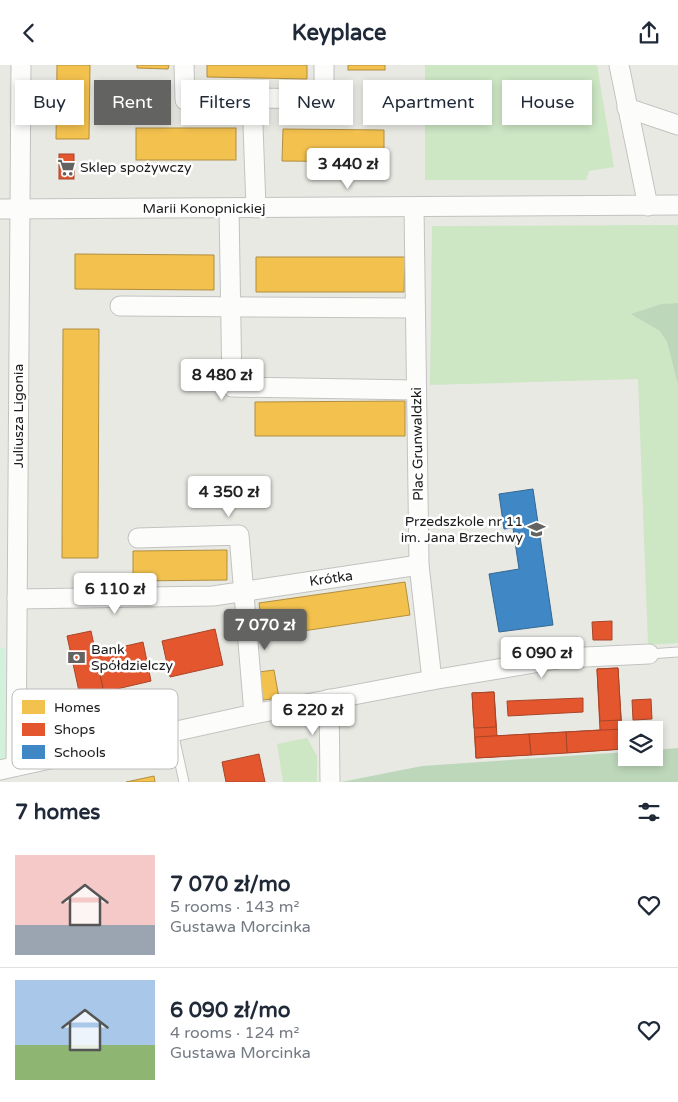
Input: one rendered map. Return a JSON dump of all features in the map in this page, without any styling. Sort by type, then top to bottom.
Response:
[{"type":"street","name":"Juliusza Ligonia","points":[[8,768],[8,642],[17,599],[9,576],[21,65]]},
{"type":"street","points":[[184,65],[184,80]]},
{"type":"street","points":[[269,98],[324,99],[324,65]]},
{"type":"street","points":[[619,65],[648,206]]},
{"type":"street","points":[[628,108],[678,125]]},
{"type":"street","points":[[253,125],[256,208]]},
{"type":"street","name":"Marii Konopnickiej","points":[[0,209],[678,205]]},
{"type":"street","name":"Plac Grunwaldzki","points":[[414,207],[419,565],[432,680]]},
{"type":"street","points":[[229,208],[232,387],[416,390]]},
{"type":"street","points":[[120,306],[414,308]]},
{"type":"street","points":[[138,538],[238,535],[254,714]]},
{"type":"street","name":"Krótka","points":[[17,599],[212,597],[419,565]]},
{"type":"street","points":[[178,731],[329,699],[564,658],[649,653]]},
{"type":"street","points":[[329,699],[330,777]]},
{"type":"lane","points":[[649,653],[678,652]]},
{"type":"lane","points":[[178,755],[184,782]]},
{"type":"green space","points":[[425,65],[597,65],[614,167],[589,171],[586,180],[425,180],[425,125],[492,125],[492,80],[425,80]]},
{"type":"green space","points":[[678,225],[678,303],[661,304],[632,314],[659,328],[667,342],[678,385],[678,643],[648,645],[638,379],[430,385],[432,226]]},
{"type":"green space","points":[[678,303],[678,385],[667,342],[660,331],[631,314],[661,304]]},
{"type":"green space","points":[[0,648],[5,648],[6,764],[0,765]]},
{"type":"green space","points":[[307,738],[317,756],[317,782],[283,782],[277,744]]},
{"type":"green space","points":[[678,748],[678,782],[341,782],[422,766],[618,753],[618,766],[663,766],[663,749]]},
{"type":"building: Homes","points":[[57,65],[90,65],[89,139],[56,139],[56,125],[84,125],[84,80],[57,80]]},
{"type":"building: Homes","points":[[137,65],[169,65],[168,69],[137,68]]},
{"type":"building: Homes","points":[[207,65],[307,65],[307,79],[207,77]]},
{"type":"building: Homes","points":[[348,65],[385,65],[385,70],[348,70]]},
{"type":"building: Homes","points":[[136,128],[236,128],[236,160],[136,160]]},
{"type":"building: Homes","points":[[283,129],[384,130],[384,162],[282,161]]},
{"type":"building: Homes","points":[[75,254],[214,255],[214,290],[75,289]]},
{"type":"building: Homes","points":[[256,257],[405,257],[404,292],[256,292]]},
{"type":"building: Homes","points":[[63,329],[99,329],[98,558],[62,558]]},
{"type":"building: Homes","points":[[405,401],[405,436],[255,436],[255,402]]},
{"type":"building: Homes","points":[[227,550],[227,580],[133,581],[133,551]]},
{"type":"building: Homes","points":[[405,582],[410,615],[263,637],[259,603]]},
{"type":"building: Homes","points":[[274,670],[279,698],[263,700],[259,672]]},
{"type":"building: Homes","points":[[154,776],[155,782],[126,782]]},
{"type":"building: Shops","name":"Sklep spożywczy","points":[[59,154],[74,154],[74,179],[59,179]]},
{"type":"building: Shops","points":[[612,621],[612,640],[593,640],[592,622]]},
{"type":"building: Shops","points":[[215,629],[223,665],[170,677],[162,641]]},
{"type":"building: Shops","points":[[91,631],[103,689],[78,689],[67,636]]},
{"type":"building: Shops","points":[[143,642],[151,681],[117,689],[103,689],[95,653]]},
{"type":"building: Shops","points":[[618,668],[621,721],[618,721],[618,749],[476,758],[472,693],[494,692],[497,736],[600,730],[597,669]]},
{"type":"building: Shops","points":[[618,668],[621,720],[600,721],[597,669]]},
{"type":"building: Shops","points":[[494,692],[496,727],[474,728],[472,693]]},
{"type":"building: Shops","points":[[583,698],[583,712],[508,716],[507,701]]},
{"type":"building: Shops","points":[[651,699],[652,719],[633,720],[632,700]]},
{"type":"building: Shops","points":[[618,729],[618,749],[567,753],[566,732]]},
{"type":"building: Shops","points":[[566,732],[567,753],[531,755],[529,734]]},
{"type":"building: Shops","points":[[529,734],[531,755],[476,758],[475,737]]},
{"type":"building: Shops","points":[[259,754],[265,782],[226,782],[222,762]]},
{"type":"building: Schools","points":[[533,489],[553,625],[499,632],[489,574],[519,569],[513,528],[504,529],[499,494]]},
{"type":"place","name":"Sklep spożywczy","points":[[66,167]]},
{"type":"place","name":"Przedszkole nr 11 im. Jana Brzechwy","points":[[537,529]]},
{"type":"place","name":"Bank Spółdzielczy","points":[[77,657]]}]
